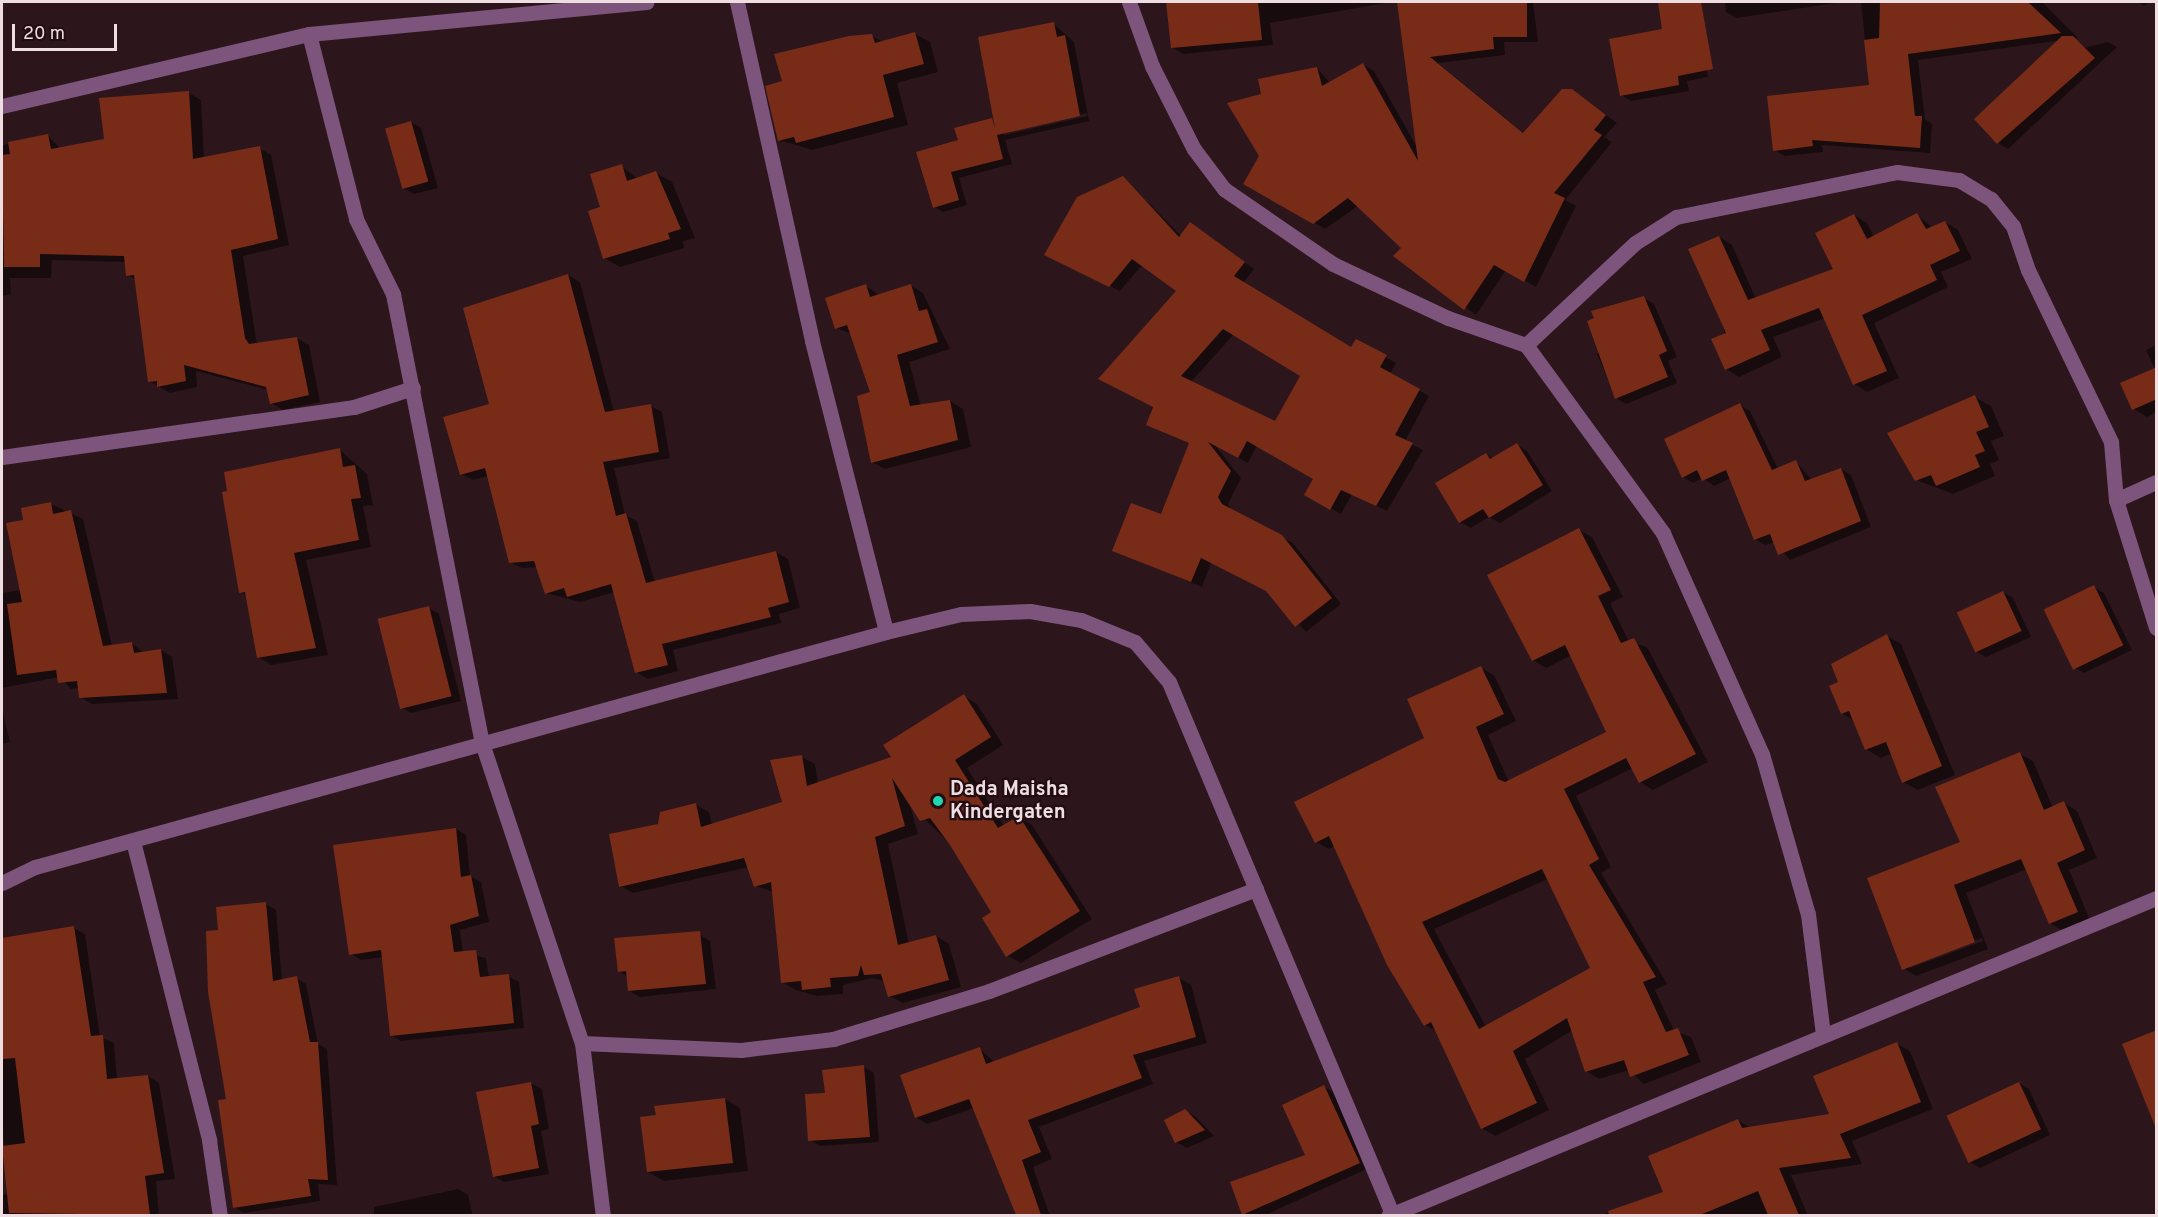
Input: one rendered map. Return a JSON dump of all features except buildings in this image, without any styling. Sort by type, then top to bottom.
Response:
[{"type":"street","points":[[2,106],[309,34],[646,2]]},
{"type":"street","points":[[737,2],[812,341],[886,632]]},
{"type":"street","points":[[1129,2],[1152,66],[1194,149],[1224,189],[1332,264],[1448,318],[1526,345],[1663,534],[1714,642],[1762,754],[1808,914],[1823,1035]]},
{"type":"street","points":[[309,34],[356,219],[393,294],[482,743],[582,1043],[603,1215]]},
{"type":"street","points":[[1526,345],[1635,243],[1676,217],[1897,172],[1959,180],[1991,199],[2013,226],[2028,270],[2110,442],[2116,500],[2157,628]]},
{"type":"street","points":[[2,457],[354,407],[413,388]]},
{"type":"street","points":[[2116,500],[2157,482]]},
{"type":"street","points":[[2,883],[35,867],[886,632],[961,614],[1030,611],[1081,620],[1135,642],[1169,682],[1391,1215],[2157,898]]},
{"type":"street","points":[[133,841],[209,1140],[220,1215]]},
{"type":"street","points":[[582,1043],[741,1050],[833,1039],[989,992],[1256,889]]},
{"type":"place","name":"Dada Maisha Kindergaten","points":[[938,801]]}]
